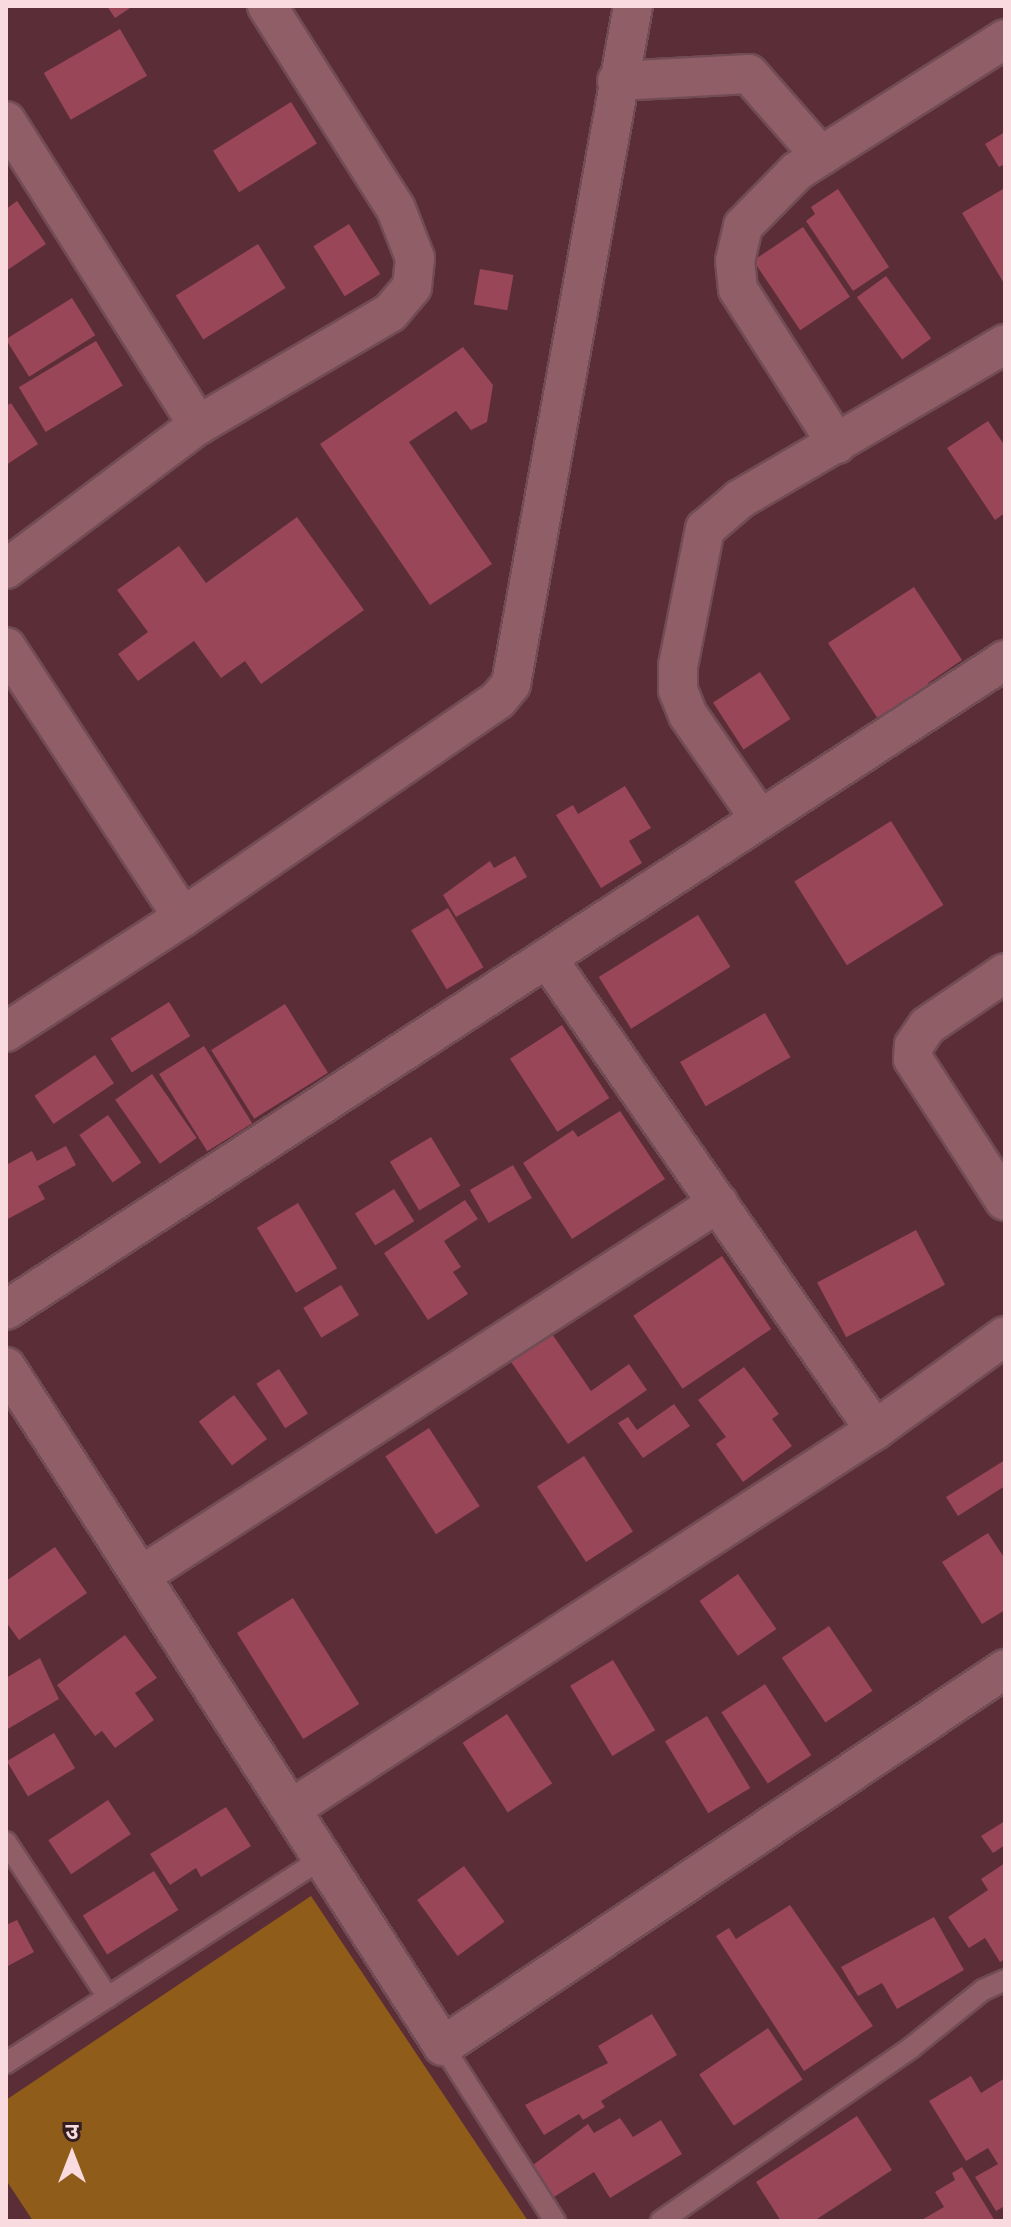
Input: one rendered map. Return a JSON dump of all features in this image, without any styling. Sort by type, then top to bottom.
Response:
[{"type":"street","points":[[6,569],[198,425],[390,313],[412,287],[415,258],[396,209],[267,6]]},
{"type":"street","points":[[6,1032],[183,917],[498,700],[511,684],[617,81],[633,6]]},
{"type":"street","points":[[837,444],[738,289],[735,261],[743,226],[797,171],[1005,39]]},
{"type":"street","points":[[617,81],[749,74],[821,156]]},
{"type":"street","points":[[6,121],[198,425]]},
{"type":"street","points":[[760,819],[688,715],[678,690],[699,545],[719,513],[1005,344]]},
{"type":"street","points":[[6,647],[183,917]]},
{"type":"street","points":[[6,1310],[1005,660]]},
{"type":"street","points":[[547,958],[875,1430]]},
{"type":"street","points":[[1005,973],[927,1026],[914,1045],[913,1059],[1005,1201]]},
{"type":"street","points":[[142,1575],[718,1203]]},
{"type":"street","points":[[291,1809],[875,1430],[1005,1336]]},
{"type":"street","points":[[6,1367],[443,2046],[1005,1669]]},
{"type":"lane","points":[[6,1842],[108,1997]]},
{"type":"lane","points":[[6,2063],[323,1858]]},
{"type":"lane","points":[[661,2221],[912,2047],[983,1990],[1005,1980]]},
{"type":"lane","points":[[443,2046],[555,2221]]},
{"type":"shaded area","points":[[311,1896],[528,2221],[33,2221],[6,2180],[6,2100]]},
{"type":"building","points":[[107,6],[133,6],[115,18]]},
{"type":"building","points":[[120,29],[147,76],[71,120],[44,73]]},
{"type":"building","points":[[291,102],[317,144],[239,192],[213,151]]},
{"type":"building","points":[[1005,132],[1005,164],[999,167],[985,144]]},
{"type":"building","points":[[1005,182],[1005,285],[962,213],[1003,189]]},
{"type":"building","points":[[838,189],[889,267],[853,291],[806,221],[815,214],[811,207]]},
{"type":"building","points":[[17,201],[46,244],[6,271],[6,209]]},
{"type":"building","points":[[349,224],[380,274],[345,296],[313,246]]},
{"type":"building","points":[[803,227],[850,297],[800,330],[753,261]]},
{"type":"building","points":[[258,244],[286,288],[203,340],[176,295]]},
{"type":"building","points":[[480,269],[513,275],[507,310],[474,304]]},
{"type":"building","points":[[886,276],[931,338],[902,359],[857,297]]},
{"type":"building","points":[[72,298],[95,335],[29,377],[6,339]]},
{"type":"building","points":[[96,341],[123,386],[46,432],[19,387]]},
{"type":"building","points":[[463,347],[493,385],[487,422],[471,430],[456,411],[409,442],[492,564],[430,605],[320,444]]},
{"type":"building","points":[[11,403],[38,444],[6,465],[6,406]]},
{"type":"building","points":[[988,421],[1005,446],[1005,513],[995,520],[947,448]]},
{"type":"building","points":[[297,517],[364,610],[261,684],[245,661],[221,678],[194,641],[138,681],[118,654],[148,632],[117,590],[179,546],[206,583]]},
{"type":"building","points":[[914,587],[962,660],[928,683],[931,688],[880,722],[828,643]]},
{"type":"building","points":[[760,672],[790,719],[744,749],[713,702]]},
{"type":"building","points":[[625,786],[651,828],[629,841],[642,863],[601,888],[556,815],[573,805],[578,814]]},
{"type":"building","points":[[891,821],[943,905],[847,965],[794,881]]},
{"type":"building","points":[[515,856],[527,877],[456,917],[443,895],[490,861],[494,868]]},
{"type":"building","points":[[448,908],[484,967],[447,989],[411,930]]},
{"type":"building","points":[[698,915],[730,967],[631,1029],[599,977]]},
{"type":"building","points":[[169,1002],[190,1036],[132,1072],[110,1039]]},
{"type":"building","points":[[285,1004],[328,1073],[254,1119],[211,1050]]},
{"type":"building","points":[[765,1013],[790,1057],[706,1106],[680,1062]]},
{"type":"building","points":[[562,1025],[609,1098],[557,1132],[510,1059]]},
{"type":"building","points":[[204,1046],[252,1123],[207,1151],[159,1074]]},
{"type":"building","points":[[95,1055],[114,1083],[53,1124],[34,1096]]},
{"type":"building","points":[[152,1074],[197,1138],[160,1164],[115,1100]]},
{"type":"building","points":[[620,1111],[665,1179],[572,1239],[523,1163],[573,1130],[578,1137]]},
{"type":"building","points":[[108,1115],[141,1163],[113,1183],[79,1135]]},
{"type":"building","points":[[431,1137],[460,1186],[419,1211],[390,1162]]},
{"type":"building","points":[[66,1146],[76,1165],[38,1186],[45,1199],[6,1220],[6,1165],[32,1151],[37,1161]]},
{"type":"building","points":[[513,1165],[532,1198],[489,1223],[470,1190]]},
{"type":"building","points":[[394,1189],[414,1221],[375,1246],[355,1213]]},
{"type":"building","points":[[465,1200],[478,1219],[444,1241],[461,1267],[453,1272],[468,1294],[428,1320],[384,1253]]},
{"type":"building","points":[[298,1203],[337,1268],[296,1293],[257,1228]]},
{"type":"building","points":[[916,1230],[945,1285],[846,1337],[817,1283]]},
{"type":"building","points":[[722,1256],[771,1329],[683,1389],[633,1316]]},
{"type":"building","points":[[341,1285],[359,1315],[321,1338],[303,1308]]},
{"type":"building","points":[[550,1331],[591,1391],[629,1364],[647,1390],[568,1444],[509,1359]]},
{"type":"building","points":[[744,1367],[779,1414],[772,1419],[792,1446],[743,1482],[716,1444],[726,1437],[698,1400]]},
{"type":"building","points":[[279,1369],[308,1413],[285,1428],[256,1384]]},
{"type":"building","points":[[234,1395],[267,1439],[232,1465],[199,1421]]},
{"type":"building","points":[[674,1404],[690,1426],[643,1458],[618,1423],[628,1417],[637,1430]]},
{"type":"building","points":[[429,1428],[480,1506],[436,1534],[385,1456]]},
{"type":"building","points":[[584,1456],[633,1531],[586,1562],[537,1486]]},
{"type":"building","points":[[1005,1460],[1005,1486],[958,1516],[946,1497]]},
{"type":"building","points":[[988,1533],[1005,1559],[1005,1610],[982,1624],[942,1562]]},
{"type":"building","points":[[55,1547],[87,1593],[19,1640],[6,1622],[6,1581]]},
{"type":"building","points":[[738,1574],[776,1629],[738,1656],[699,1601]]},
{"type":"building","points":[[293,1598],[359,1704],[303,1739],[237,1633]]},
{"type":"building","points":[[829,1626],[873,1691],[825,1723],[782,1658]]},
{"type":"building","points":[[125,1635],[157,1678],[135,1693],[154,1720],[115,1748],[102,1731],[95,1736],[57,1685]]},
{"type":"building","points":[[40,1658],[59,1699],[6,1730],[6,1678]]},
{"type":"building","points":[[613,1660],[655,1730],[612,1756],[570,1686]]},
{"type":"building","points":[[765,1684],[811,1755],[768,1784],[721,1712]]},
{"type":"building","points":[[507,1714],[552,1784],[508,1812],[463,1743]]},
{"type":"building","points":[[707,1716],[750,1788],[708,1813],[665,1741]]},
{"type":"building","points":[[54,1733],[75,1768],[28,1796],[7,1761]]},
{"type":"building","points":[[108,1800],[131,1834],[71,1874],[48,1840]]},
{"type":"building","points":[[226,1807],[251,1846],[201,1877],[196,1868],[170,1885],[150,1854]]},
{"type":"building","points":[[1005,1821],[1005,1845],[993,1853],[981,1836]]},
{"type":"building","points":[[1005,1863],[1005,1959],[1000,1962],[985,1938],[969,1948],[948,1917],[988,1890],[981,1879]]},
{"type":"building","points":[[464,1866],[505,1922],[458,1956],[417,1900]]},
{"type":"building","points":[[154,1871],[178,1910],[107,1955],[83,1916]]},
{"type":"building","points":[[790,1905],[873,2026],[804,2071],[716,1936],[729,1928],[736,1939]]},
{"type":"building","points":[[934,1917],[964,1970],[897,2009],[882,1983],[858,1996],[841,1967]]},
{"type":"building","points":[[17,1920],[34,1952],[6,1967],[6,1925]]},
{"type":"building","points":[[652,2014],[677,2055],[601,2101],[605,2107],[583,2120],[579,2114],[544,2135],[525,2105],[608,2063],[598,2046]]},
{"type":"building","points":[[768,2028],[803,2079],[734,2126],[699,2074]]},
{"type":"building","points":[[971,2076],[981,2093],[1005,2078],[1005,2206],[996,2211],[975,2177],[998,2164],[988,2148],[966,2161],[929,2101]]},
{"type":"building","points":[[857,2116],[892,2170],[814,2221],[781,2221],[756,2182]]},
{"type":"building","points":[[620,2118],[633,2137],[661,2120],[682,2154],[610,2198],[594,2172],[549,2200],[529,2168],[588,2124],[594,2133]]},
{"type":"building","points":[[962,2167],[995,2221],[920,2221],[944,2207],[935,2192],[955,2180],[952,2173]]}]
